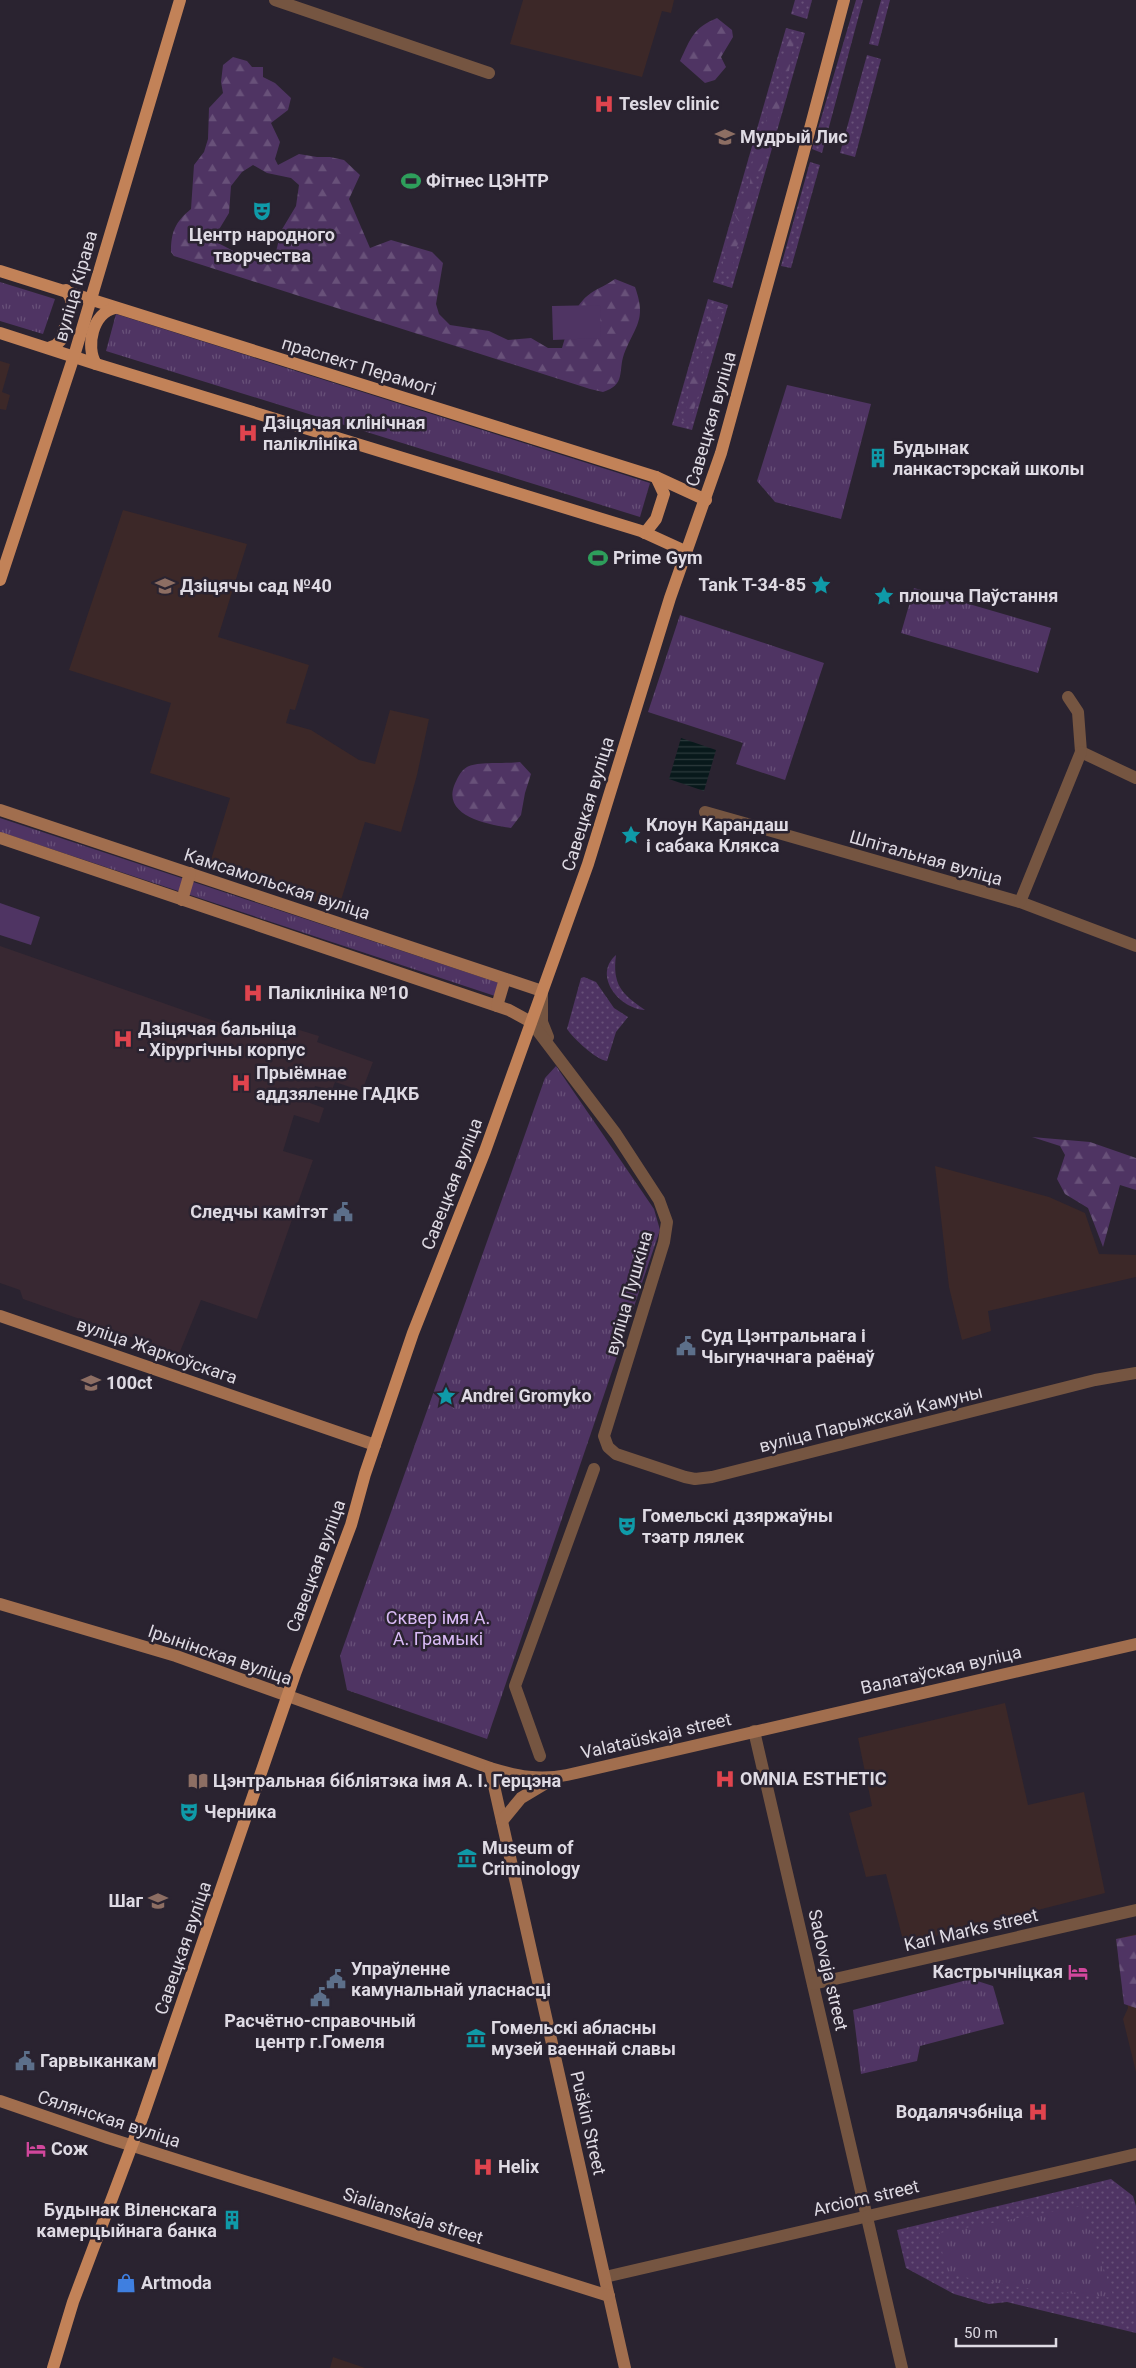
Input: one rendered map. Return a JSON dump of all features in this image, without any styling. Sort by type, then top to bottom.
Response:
[{"type":"main road","name":"вуліца Кірава","points":[[0,580],[74,356],[180,0]]},
{"type":"main road","name":"Савецкая вуліца","points":[[53,2368],[73,2302],[131,2146],[287,1696],[351,1525],[375,1445],[413,1333],[485,1151],[588,864],[670,598],[706,500],[803,155],[844,0]]},
{"type":"main road","name":"праспект Перамогі","points":[[0,271],[66,290],[115,308],[656,477],[706,500]]},
{"type":"main road","points":[[48,348],[56,345],[61,340],[72,303],[66,290]]},
{"type":"main road","points":[[96,364],[90,355],[90,346],[97,321],[102,313],[115,308]]},
{"type":"main road","points":[[0,332],[96,364],[645,533],[687,552]]},
{"type":"main road","points":[[645,533],[656,519],[664,494],[656,477]]},
{"type":"street","points":[[275,0],[489,73]]},
{"type":"street","points":[[1020,902],[1082,752],[1078,712],[1068,697]]},
{"type":"street","points":[[1082,752],[1136,778]]},
{"type":"street","name":"Камсамольская вуліца","points":[[0,810],[542,992]]},
{"type":"street","name":"Шпітальная вуліца","points":[[705,812],[1020,902],[1136,946]]},
{"type":"street","points":[[0,838],[497,1006],[531,1022]]},
{"type":"street","points":[[182,900],[190,873]]},
{"type":"street","points":[[497,1006],[505,979]]},
{"type":"street","name":"вуліца Пушкіна","points":[[542,992],[542,1022],[552,1049]]},
{"type":"street","name":"вуліца Пушкіна","points":[[531,1022],[641,1169],[659,1200],[667,1222],[664,1242],[604,1436],[608,1448],[616,1454]]},
{"type":"street","points":[[0,1316],[375,1445]]},
{"type":"street","name":"вуліца Парыжскай Камуны","points":[[616,1454],[685,1477],[695,1479],[712,1477],[1095,1380],[1136,1373]]},
{"type":"street","points":[[540,1756],[515,1686],[594,1469]]},
{"type":"street","name":"Ірынінская вуліца","points":[[0,1604],[176,1656],[490,1768]]},
{"type":"street","name":"Валатаўская вуліца","points":[[490,1768],[517,1776],[537,1779],[555,1778],[1136,1644]]},
{"type":"street","name":"Sadovaja street","points":[[754,1731],[902,2368]]},
{"type":"street","name":"Puškin Street","points":[[490,1768],[625,2368]]},
{"type":"street","points":[[502,1821],[521,1798],[555,1778]]},
{"type":"street","name":"Karl Marks street","points":[[813,1984],[1136,1910]]},
{"type":"street","name":"Сялянская вуліца","points":[[0,2101],[131,2146],[609,2296]]},
{"type":"street","name":"Arciom street","points":[[604,2277],[1136,2154]]},
{"type":"shaded area","points":[[523,0],[674,0],[671,13],[662,11],[642,77],[510,44]]},
{"type":"shaded area","points":[[0,361],[10,364],[2,392],[10,395],[6,410],[0,409]]},
{"type":"shaded area","points":[[123,510],[247,544],[218,637],[309,665],[295,710],[290,709],[286,723],[311,730],[359,760],[375,764],[390,710],[429,719],[417,775],[401,832],[365,822],[338,910],[209,866],[230,798],[150,773],[171,703],[69,670]]},
{"type":"shaded area","points":[[681,738],[716,750],[704,791],[669,779]]},
{"type":"shaded area","points":[[0,946],[263,1038],[270,1021],[319,1036],[317,1042],[373,1062],[362,1091],[335,1082],[332,1090],[315,1086],[310,1103],[324,1108],[319,1123],[294,1115],[283,1151],[313,1160],[257,1319],[201,1300],[179,1354],[23,1299],[20,1290],[0,1283]]},
{"type":"shaded area","points":[[935,1166],[1049,1197],[1085,1213],[1099,1254],[1136,1255],[1136,1277],[988,1311],[991,1331],[962,1340],[949,1287]]},
{"type":"shaded area","points":[[1005,1703],[1028,1805],[1084,1792],[1105,1893],[904,1944],[886,1874],[866,1877],[849,1813],[872,1806],[858,1738]]},
{"type":"shaded area","points":[[1136,1934],[1136,2072],[1123,2019],[1128,2008],[1116,1939]]},
{"type":"shaded area","points":[[333,2357],[365,2368],[330,2368]]},
{"type":"green space","points":[[795,0],[812,0],[807,19],[791,14]]},
{"type":"green space","points":[[856,0],[863,0],[822,153],[812,149]]},
{"type":"green space","points":[[881,0],[890,0],[878,46],[869,44]]},
{"type":"green space","points":[[717,18],[732,30],[733,37],[721,57],[726,67],[715,80],[705,83],[680,61],[690,40],[698,30]]},
{"type":"green space","points":[[786,28],[805,33],[732,288],[713,282]]},
{"type":"green space","points":[[795,36],[789,71],[782,75],[779,67],[790,37]]},
{"type":"green space","points":[[867,55],[881,59],[855,157],[840,153]]},
{"type":"green space","points":[[233,57],[247,61],[252,67],[263,67],[263,77],[275,83],[291,98],[288,110],[271,123],[280,142],[275,159],[278,165],[299,154],[330,157],[344,160],[360,175],[349,199],[370,248],[391,240],[432,252],[443,263],[436,304],[439,314],[450,325],[489,331],[508,340],[531,338],[548,348],[562,348],[575,311],[585,298],[615,279],[635,287],[640,315],[624,354],[620,377],[615,386],[603,392],[590,389],[174,256],[171,252],[173,233],[181,218],[191,209],[194,165],[204,152],[208,139],[209,108],[223,93],[221,82],[223,65]],"holes":[[[253,165],[267,173],[291,178],[299,185],[296,206],[281,231],[275,256],[257,260],[242,256],[212,241],[229,213],[231,186],[242,172]]]},
{"type":"green space","points":[[779,90],[779,117],[774,128],[764,138],[768,105]]},
{"type":"green space","points":[[763,149],[768,152],[762,168],[754,180],[754,195],[745,228],[737,246],[733,265],[727,273],[723,270],[723,263],[725,251],[739,222],[735,215],[750,183],[751,167],[756,152]]},
{"type":"green space","points":[[810,162],[820,165],[791,268],[781,266]]},
{"type":"green space","points":[[0,282],[55,299],[43,334],[0,321]]},
{"type":"green space","points":[[708,299],[728,305],[692,430],[672,425]]},
{"type":"green space","points":[[600,305],[601,338],[553,340],[552,306]]},
{"type":"green space","points":[[717,305],[724,309],[713,326],[716,333],[704,364],[702,383],[691,419],[686,422],[682,420],[686,410],[691,379],[700,360],[710,315]]},
{"type":"green space","points":[[116,314],[650,483],[640,517],[106,351]]},
{"type":"green space","points":[[787,385],[871,404],[841,519],[775,502],[757,481]]},
{"type":"green space","points":[[914,588],[1051,628],[1038,673],[901,633]]},
{"type":"green space","points":[[680,615],[824,663],[785,780],[736,764],[743,743],[648,712]]},
{"type":"green space","points":[[520,762],[531,774],[521,815],[511,828],[492,825],[470,818],[455,805],[452,797],[454,786],[461,773],[467,767],[484,763]]},
{"type":"green space","points":[[0,818],[499,983],[495,996],[0,832]]},
{"type":"green space","points":[[0,903],[40,917],[31,945],[0,935]]},
{"type":"green space","points":[[616,955],[616,974],[620,988],[630,999],[645,1010],[627,1004],[612,990],[607,972],[609,963]]},
{"type":"green space","points":[[584,977],[596,982],[614,1008],[628,1017],[616,1032],[607,1061],[591,1053],[567,1029],[581,978]]},
{"type":"green space","name":"Сквер імя А. А. Грамыкі","points":[[556,1066],[654,1209],[660,1230],[487,1739],[347,1690],[340,1656],[545,1078]]},
{"type":"green space","points":[[1032,1137],[1090,1142],[1136,1158],[1136,1190],[1120,1185],[1103,1247],[1088,1208],[1065,1194],[1057,1179],[1065,1155],[1060,1146]]},
{"type":"green space","points":[[1136,1935],[1136,2008],[1124,2004],[1116,1939]]},
{"type":"green space","points":[[971,1979],[993,1986],[1004,2024],[920,2046],[917,2061],[861,2074],[853,2010]]},
{"type":"green space","points":[[1111,2179],[1133,2196],[1136,2206],[1136,2333],[1007,2302],[989,2304],[954,2294],[906,2268],[897,2230]]},
{"type":"green space","points":[[1082,2206],[1114,2298],[1038,2290],[946,2274],[939,2233]]},
{"type":"place","name":"Teslev clinic","points":[[604,104]]},
{"type":"place","name":"Мудрый Лис","points":[[725,137]]},
{"type":"place","name":"Фітнес ЦЭНТР","points":[[411,181]]},
{"type":"place","name":"Центр народного творчества","points":[[262,211]]},
{"type":"place","name":"Дзіцячая клінічная паліклініка","points":[[248,433]]},
{"type":"place","name":"Будынак ланкастэрскай школы","points":[[878,458]]},
{"type":"place","name":"Prime Gym","points":[[598,558]]},
{"type":"place","name":"Tank T-34-85","points":[[821,585]]},
{"type":"place","name":"Дзіцячы сад №40","points":[[165,586]]},
{"type":"place","name":"плошча Паўстання","points":[[884,596]]},
{"type":"place","name":"Клоун Карандаш і сабака Клякса","points":[[631,835]]},
{"type":"place","name":"Паліклініка №10","points":[[253,993]]},
{"type":"place","name":"Дзіцячая бальніца - Хірургічны корпус","points":[[123,1039]]},
{"type":"place","name":"Прыёмнае аддзяленне ГАДКБ","points":[[241,1083]]},
{"type":"place","name":"Следчы камітэт","points":[[343,1212]]},
{"type":"place","name":"Суд Цэнтральнага і Чыгуначнага раёнаў","points":[[686,1346]]},
{"type":"place","name":"100ct","points":[[91,1383]]},
{"type":"place","name":"Andrei Gromyko","points":[[446,1396]]},
{"type":"place","name":"Гомельскі дзяржаўны тэатр лялек","points":[[627,1526]]},
{"type":"place","name":"OMNIA ESTHETIC","points":[[725,1779]]},
{"type":"place","name":"Цэнтральная бібліятэка імя А. І. Герцэна","points":[[198,1781]]},
{"type":"place","name":"Черника","points":[[189,1812]]},
{"type":"place","name":"Museum of Criminology","points":[[467,1858]]},
{"type":"place","name":"Шаг","points":[[158,1901]]},
{"type":"place","name":"Кастрычніцкая","points":[[1078,1972]]},
{"type":"place","name":"Упраўленне камунальнай уласнасці","points":[[336,1979]]},
{"type":"place","name":"Расчётно-справочный центр г.Гомеля","points":[[320,1997]]},
{"type":"place","name":"Гомельскі абласны музей ваеннай славы","points":[[476,2038]]},
{"type":"place","name":"Гарвыканкам","points":[[25,2061]]},
{"type":"place","name":"Водалячэбніца","points":[[1038,2112]]},
{"type":"place","name":"Сож","points":[[36,2149]]},
{"type":"place","name":"Helix","points":[[483,2167]]},
{"type":"place","name":"Будынак Віленскага камерцыйнага банка","points":[[232,2220]]},
{"type":"place","name":"Artmoda","points":[[126,2283]]}]
